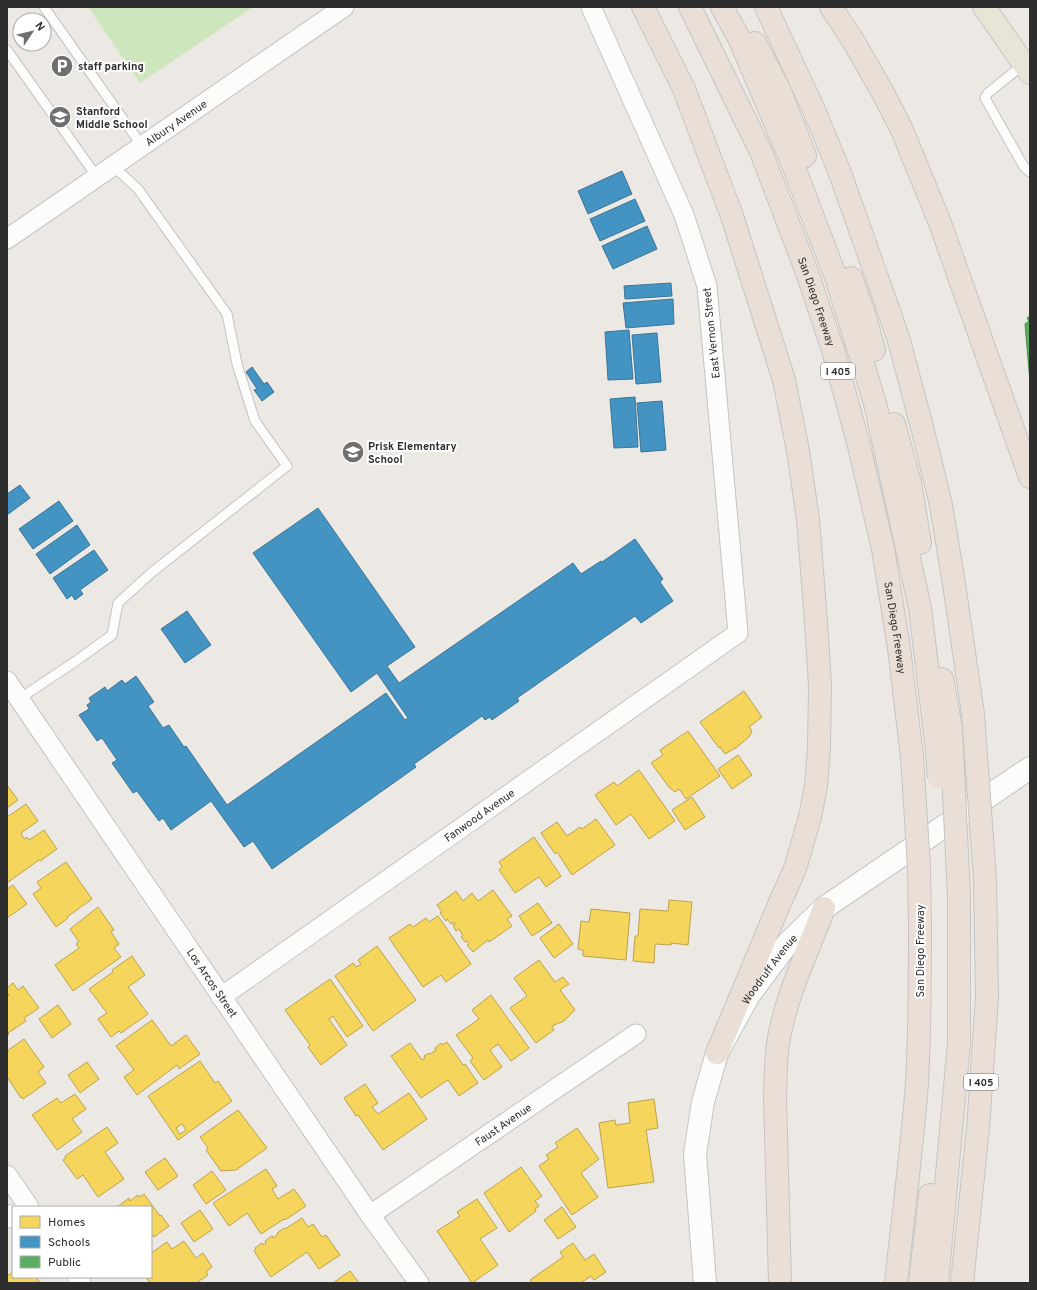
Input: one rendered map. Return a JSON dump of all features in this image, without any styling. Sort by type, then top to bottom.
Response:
[{"type":"highway","points":[[642,7],[684,89],[732,216],[784,380],[798,451],[808,519],[816,622],[820,686],[819,746],[816,786],[810,817],[795,869],[780,900],[717,1053]]},
{"type":"highway","name":"San Diego Freeway","points":[[690,7],[761,152],[805,267],[833,350],[859,446],[883,549],[899,648],[912,757],[919,867],[920,1018],[917,1084],[896,1283]]},
{"type":"highway","points":[[722,7],[739,38],[795,170],[837,280],[875,403],[920,608],[943,735]]},
{"type":"highway","points":[[736,7],[780,91],[863,311],[910,483],[943,735],[942,809],[953,900],[959,1042],[937,1283]]},
{"type":"highway","name":"I 405","points":[[766,7],[814,110],[834,159],[898,337],[941,505],[954,584],[973,714],[985,879],[987,998],[978,1128],[962,1283]]},
{"type":"highway","points":[[831,7],[854,42],[902,130],[940,222],[1030,477]]},
{"type":"highway","points":[[920,1283],[940,1109],[953,900]]},
{"type":"highway","points":[[780,1283],[775,1096],[779,1039],[784,1014],[824,908]]},
{"type":"main road","points":[[984,7],[1027,68]]},
{"type":"main road","name":"Woodruff Avenue","points":[[705,1283],[695,1154],[703,1102],[717,1053],[749,995],[788,943],[824,908],[1030,768]]},
{"type":"street","name":"Albury Avenue","points":[[7,239],[344,7]]},
{"type":"street","name":"East Vernon Street","points":[[592,7],[684,215],[707,286],[738,633]]},
{"type":"street","name":"Fanwood Avenue","points":[[221,997],[738,633]]},
{"type":"street","name":"Los Arcos Street","points":[[7,681],[370,1215],[419,1283]]},
{"type":"street","name":"Faust Avenue","points":[[370,1215],[636,1034]]},
{"type":"street","points":[[7,1175],[22,1206]]},
{"type":"lane","points":[[44,7],[142,146]]},
{"type":"lane","points":[[7,50],[97,177]]},
{"type":"lane","points":[[1027,68],[988,93],[985,98],[1024,167],[1030,172]]},
{"type":"lane","points":[[19,699],[76,661],[112,634],[118,602],[151,573],[287,466],[255,421],[237,364],[227,314],[138,189],[113,166]]},
{"type":"green space","points":[[88,7],[253,7],[140,83]]},
{"type":"building: Homes","points":[[744,691],[762,717],[749,727],[752,731],[749,737],[737,747],[725,754],[700,722]]},
{"type":"building: Homes","points":[[688,731],[720,776],[686,799],[679,789],[675,792],[669,787],[651,763],[663,755],[660,750]]},
{"type":"building: Homes","points":[[738,755],[752,775],[732,789],[718,769]]},
{"type":"building: Homes","points":[[639,770],[675,821],[649,839],[631,814],[616,825],[595,795],[614,782],[617,786]]},
{"type":"building: Homes","points":[[7,785],[18,800],[7,808]]},
{"type":"building: Homes","points":[[692,797],[705,817],[685,830],[672,810]]},
{"type":"building: Homes","points":[[26,804],[38,821],[21,833],[24,839],[27,837],[29,840],[44,830],[57,849],[7,883],[7,817]]},
{"type":"building: Homes","points":[[596,819],[615,845],[572,875],[557,852],[555,854],[541,833],[557,822],[567,836],[580,827],[582,829]]},
{"type":"building: Homes","points":[[534,837],[561,876],[546,887],[539,877],[515,893],[499,870],[502,867],[499,862]]},
{"type":"building: Homes","points":[[66,862],[92,899],[56,927],[33,894],[41,888],[37,882]]},
{"type":"building: Homes","points":[[13,885],[27,904],[7,918],[7,889]]},
{"type":"building: Homes","points":[[493,890],[512,916],[507,919],[512,926],[489,942],[488,940],[473,952],[467,945],[469,944],[467,941],[465,942],[461,937],[463,936],[459,929],[456,931],[453,925],[455,924],[454,922],[451,924],[447,919],[446,921],[440,913],[442,912],[437,905],[456,891],[463,901],[472,893],[478,901]]},
{"type":"building: Homes","points":[[669,900],[692,902],[688,945],[671,943],[671,945],[655,944],[654,963],[633,961],[635,936],[638,936],[640,909],[668,911]]},
{"type":"building: Homes","points":[[538,903],[552,923],[532,936],[519,916]]},
{"type":"building: Homes","points":[[98,907],[114,930],[111,932],[119,944],[114,948],[121,957],[73,991],[55,965],[79,948],[76,944],[79,942],[70,929]]},
{"type":"building: Homes","points":[[591,909],[630,913],[626,960],[583,956],[583,950],[578,949],[581,921],[589,922]]},
{"type":"building: Homes","points":[[438,916],[471,964],[446,982],[441,975],[423,987],[389,938],[410,924],[413,927],[426,918],[429,922]]},
{"type":"building: Homes","points":[[559,924],[573,944],[554,958],[540,938]]},
{"type":"building: Homes","points":[[377,946],[416,1000],[373,1031],[335,976],[353,963],[356,967],[361,964],[358,960]]},
{"type":"building: Homes","points":[[132,956],[145,975],[128,987],[148,1014],[121,1033],[119,1031],[111,1037],[98,1019],[107,1013],[89,989]]},
{"type":"building: Homes","points":[[539,960],[555,982],[563,977],[569,984],[560,990],[575,1010],[564,1021],[552,1026],[554,1030],[536,1043],[510,1008],[527,996],[514,978]]},
{"type":"building: Homes","points":[[330,979],[363,1026],[347,1037],[333,1016],[329,1019],[347,1045],[321,1065],[308,1047],[310,1045],[285,1010]]},
{"type":"building: Homes","points":[[13,983],[18,990],[23,986],[39,1008],[24,1018],[26,1021],[8,1033],[9,1034],[7,1036],[7,994],[9,996],[7,988]]},
{"type":"building: Homes","points":[[491,995],[529,1048],[511,1061],[498,1044],[490,1050],[502,1067],[484,1080],[470,1061],[473,1058],[456,1035],[479,1019],[472,1010]]},
{"type":"building: Homes","points":[[58,1005],[71,1024],[52,1038],[39,1019]]},
{"type":"building: Homes","points":[[152,1020],[171,1046],[186,1035],[200,1054],[179,1069],[177,1065],[137,1095],[124,1077],[134,1070],[116,1046]]},
{"type":"building: Homes","points":[[24,1039],[44,1067],[38,1072],[46,1083],[23,1099],[7,1077],[7,1051]]},
{"type":"building: Homes","points":[[447,1042],[478,1083],[459,1096],[448,1080],[421,1098],[391,1056],[410,1043],[422,1060],[425,1058],[424,1056],[436,1050],[435,1048],[441,1043],[442,1045]]},
{"type":"building: Homes","points":[[200,1061],[215,1083],[218,1081],[232,1101],[178,1140],[148,1096]],"holes":[[[182,1124],[186,1130],[180,1134],[176,1128]]]},
{"type":"building: Homes","points":[[87,1062],[99,1079],[80,1093],[68,1075]]},
{"type":"building: Homes","points":[[365,1084],[378,1103],[372,1107],[378,1114],[409,1093],[427,1119],[383,1150],[358,1115],[356,1116],[344,1098]]},
{"type":"building: Homes","points":[[75,1094],[86,1109],[72,1119],[82,1132],[57,1150],[32,1115],[57,1098],[61,1103]]},
{"type":"building: Homes","points":[[654,1099],[658,1128],[646,1130],[654,1182],[608,1188],[599,1123],[615,1120],[616,1125],[630,1123],[628,1103]]},
{"type":"building: Homes","points":[[238,1110],[267,1148],[236,1170],[221,1171],[206,1150],[208,1148],[200,1137]]},
{"type":"building: Homes","points":[[107,1127],[118,1143],[105,1152],[124,1179],[98,1197],[83,1175],[77,1179],[63,1160],[66,1158],[65,1156]]},
{"type":"building: Homes","points":[[577,1128],[599,1159],[581,1173],[598,1197],[572,1215],[539,1166],[549,1159],[546,1155],[558,1147],[555,1143]]},
{"type":"building: Homes","points":[[165,1158],[178,1176],[158,1190],[145,1172]]},
{"type":"building: Homes","points":[[521,1167],[542,1196],[535,1201],[539,1206],[535,1209],[536,1211],[509,1232],[484,1193]]},
{"type":"building: Homes","points":[[266,1169],[277,1186],[272,1189],[278,1199],[294,1189],[306,1206],[261,1234],[247,1213],[229,1226],[213,1203]]},
{"type":"building: Homes","points":[[212,1171],[226,1190],[206,1204],[193,1185]]},
{"type":"building: Homes","points":[[144,1194],[169,1226],[154,1237],[152,1236],[152,1206],[118,1206],[129,1198],[130,1201],[138,1195],[139,1197]]},
{"type":"building: Homes","points":[[477,1199],[497,1228],[480,1239],[498,1265],[472,1283],[437,1231],[460,1216],[457,1212]]},
{"type":"building: Homes","points":[[562,1207],[576,1227],[558,1239],[544,1220]]},
{"type":"building: Homes","points":[[200,1210],[213,1229],[194,1242],[181,1223]]},
{"type":"building: Homes","points":[[302,1218],[308,1227],[313,1224],[322,1237],[326,1235],[340,1255],[319,1269],[307,1252],[271,1277],[254,1251],[256,1249],[255,1248],[262,1243],[263,1245],[266,1243],[265,1241],[272,1236],[273,1238],[284,1228],[285,1229]]},
{"type":"building: Homes","points":[[184,1241],[196,1258],[203,1253],[212,1267],[206,1272],[208,1275],[196,1283],[150,1283],[147,1278],[152,1278],[152,1252],[167,1242],[172,1249]]},
{"type":"building: Homes","points":[[573,1243],[585,1260],[594,1254],[606,1272],[594,1280],[591,1276],[581,1283],[532,1283],[530,1280],[563,1257],[560,1252]]},
{"type":"building: Homes","points":[[350,1271],[359,1283],[333,1283]]},
{"type":"building: Homes","points":[[12,1273],[12,1278],[37,1278],[40,1283],[7,1283],[7,1276]]},
{"type":"building: Schools","points":[[622,171],[632,194],[588,214],[578,191]]},
{"type":"building: Schools","points":[[635,199],[645,221],[600,241],[590,219]]},
{"type":"building: Schools","points":[[647,226],[657,249],[613,269],[602,246]]},
{"type":"building: Schools","points":[[671,283],[672,296],[625,299],[624,286]]},
{"type":"building: Schools","points":[[673,299],[674,324],[626,328],[623,303]]},
{"type":"building: Schools","points":[[629,330],[633,379],[608,380],[605,332]]},
{"type":"building: Schools","points":[[657,333],[661,382],[636,384],[632,335]]},
{"type":"building: Schools","points":[[252,367],[264,384],[267,382],[274,392],[262,401],[254,390],[257,389],[246,372]]},
{"type":"building: Schools","points":[[635,397],[638,447],[614,448],[610,399]]},
{"type":"building: Schools","points":[[662,401],[666,450],[641,452],[637,403]]},
{"type":"building: Schools","points":[[20,485],[30,498],[7,515],[7,494]]},
{"type":"building: Schools","points":[[59,501],[73,521],[33,549],[19,529]]},
{"type":"building: Schools","points":[[318,508],[415,647],[387,666],[399,683],[573,563],[581,574],[601,561],[602,562],[635,539],[663,579],[660,582],[673,601],[641,623],[635,616],[517,698],[519,701],[492,720],[490,717],[485,720],[482,716],[414,764],[416,767],[272,869],[253,841],[244,847],[211,801],[171,830],[163,818],[159,821],[137,791],[133,793],[112,763],[117,760],[102,738],[97,741],[79,715],[89,709],[87,705],[91,702],[89,698],[105,687],[107,691],[122,680],[125,684],[136,676],[154,702],[148,706],[163,728],[169,725],[184,747],[186,746],[227,805],[386,693],[405,720],[408,718],[377,673],[351,692],[253,553]]},
{"type":"building: Schools","points":[[77,525],[90,545],[50,574],[36,554]]},
{"type":"building: Schools","points":[[94,550],[108,570],[80,590],[83,594],[75,600],[72,595],[67,599],[53,578]]},
{"type":"building: Schools","points":[[187,611],[211,645],[185,663],[161,629]]},
{"type":"building: Public","points":[[1030,316],[1030,382],[1025,324],[1029,321],[1027,318]]},
{"type":"place","name":"staff parking","points":[[62,66]]},
{"type":"place","name":"Stanford Middle School","points":[[60,117]]},
{"type":"place","name":"Prisk Elementary School","points":[[353,452]]}]
